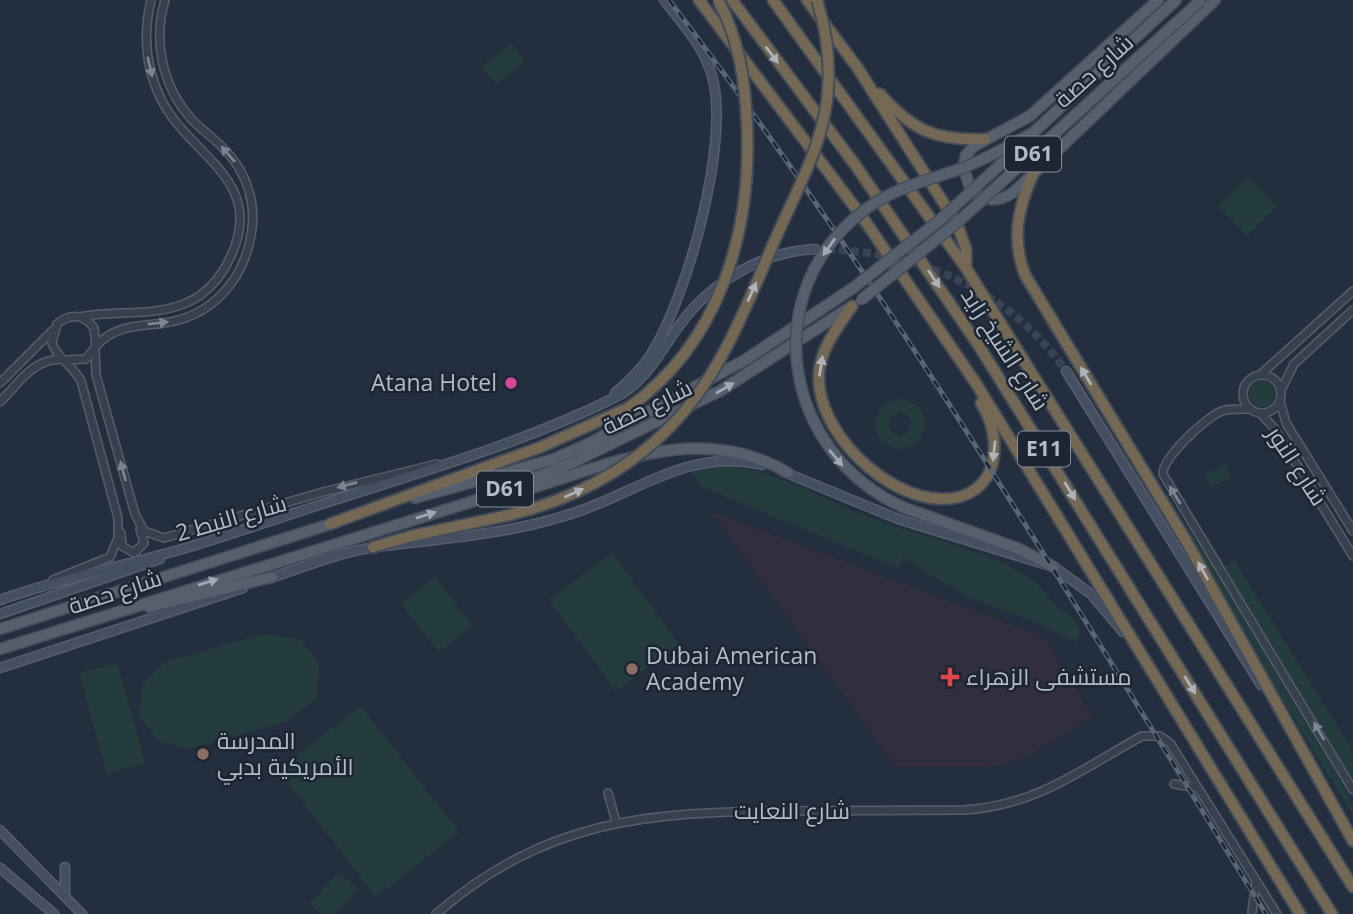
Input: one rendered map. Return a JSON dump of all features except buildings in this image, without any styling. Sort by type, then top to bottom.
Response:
[{"type":"highway","points":[[699,0],[809,143],[1009,435],[1300,914]]},
{"type":"highway","points":[[330,524],[541,447],[628,408],[666,377],[696,339],[721,290],[741,225],[748,157],[744,84],[736,44],[718,0]]},
{"type":"highway","name":"شارع الشيخ زايد","points":[[732,0],[856,166],[979,346],[1332,914]]},
{"type":"highway","name":"شارع الشيخ زايد","points":[[773,0],[966,268],[1353,887]]},
{"type":"highway","points":[[807,0],[857,67],[957,224],[966,248],[966,268]]},
{"type":"highway","points":[[373,547],[509,515],[571,495],[627,463],[670,427],[715,368],[777,234],[821,130],[827,101],[828,63],[817,0]]},
{"type":"highway","points":[[857,67],[896,111],[919,128],[946,138],[985,139]]},
{"type":"highway","points":[[1034,172],[1022,198],[1017,220],[1019,254],[1025,275],[1185,539],[1353,841]]},
{"type":"highway","points":[[856,303],[829,341],[819,373],[821,394],[834,428],[857,457],[886,479],[919,494],[951,498],[975,488],[989,473],[995,454],[994,432],[986,411],[922,305]]},
{"type":"highway","points":[[1314,769],[1330,789],[1353,827]]},
{"type":"main road","points":[[602,403],[644,365],[667,325],[684,279],[718,142],[718,103],[709,65],[664,0]]},
{"type":"main road","points":[[1158,0],[1030,116],[1007,131],[985,139],[966,155],[963,167],[965,180],[981,197],[993,200],[1005,198],[1215,0]]},
{"type":"main road","name":"شارع حصة","points":[[0,629],[330,524],[554,459],[736,366],[853,288],[940,220],[1176,0]]},
{"type":"main road","name":"شارع حصة","points":[[0,649],[474,501],[565,466],[668,419],[739,379],[856,303],[959,221],[1200,0]]},
{"type":"main road","points":[[1034,132],[974,163],[915,183],[877,201],[835,239],[818,262],[799,316],[796,357],[803,399],[828,449],[857,479],[905,508],[1017,548],[1054,567],[1091,594],[1139,653]]},
{"type":"main road","points":[[0,600],[41,585],[178,550],[462,460],[553,426],[623,393],[639,381],[682,321],[722,283],[771,257],[814,249]]},
{"type":"main road","points":[[1066,371],[1250,668],[1270,695]]},
{"type":"main road","points":[[474,501],[509,495],[620,458],[658,450],[697,449],[734,453],[767,462],[898,519],[1054,567]]},
{"type":"main road","points":[[0,668],[272,577],[373,547],[485,534],[535,524],[584,509],[678,468],[697,463],[746,461],[788,473]]},
{"type":"main road","points":[[0,614],[120,575],[178,550]]},
{"type":"main road","points":[[121,612],[272,577]]},
{"type":"main road","points":[[0,830],[20,847],[82,914]]},
{"type":"main road","points":[[0,837],[20,847]]},
{"type":"main road","points":[[65,867],[65,895]]},
{"type":"main road","points":[[0,868],[54,914]]},
{"type":"street","points":[[0,383],[63,320],[159,309],[186,303],[201,294],[220,275],[233,251],[238,234],[236,196],[228,177],[173,120],[156,89],[146,48],[151,0]]},
{"type":"street","points":[[0,402],[33,367],[47,360],[80,361],[118,329],[184,319],[209,306],[237,276],[252,234],[250,191],[239,167],[222,146],[189,116],[166,75],[159,33],[165,0]]},
{"type":"street","points":[[1249,409],[1243,398],[1245,386],[1353,291]]},
{"type":"street","points":[[1353,310],[1294,364],[1286,375],[1280,401],[1273,411],[1261,414],[1249,409],[1228,409],[1215,414],[1167,457],[1163,474],[1353,790]]},
{"type":"street","points":[[80,317],[94,328],[96,348]]},
{"type":"street","points":[[54,330],[52,343],[83,388],[118,518],[122,546],[134,553],[142,548],[144,539],[135,514]]},
{"type":"street","name":"شارع النبط 2","points":[[96,348],[96,375],[135,514],[144,531],[155,537],[174,536],[323,492],[462,460]]},
{"type":"street","points":[[1260,375],[1276,381],[1281,391]]},
{"type":"street","name":"شارع النور","points":[[1280,401],[1286,423],[1353,531]]},
{"type":"street","name":"شارع النور","points":[[1261,414],[1274,428],[1353,556]]},
{"type":"street","points":[[41,585],[110,556],[118,538],[118,518]]},
{"type":"street","name":"شارع النعايت","points":[[436,914],[484,877],[526,853],[616,822],[694,812],[964,810],[1003,805],[1053,789],[1136,740],[1155,734],[1170,743],[1198,788]]},
{"type":"street","points":[[1174,784],[1198,788],[1277,914]]},
{"type":"street","points":[[608,793],[616,822]]},
{"type":"street","points":[[1252,912],[1256,881]]},
{"type":"shaded area","name":"مستشفى الزهراء","points":[[712,512],[1044,637],[1093,717],[1025,757],[1002,764],[984,767],[896,767]]},
{"type":"green space","points":[[511,44],[525,62],[496,84],[482,66]]},
{"type":"green space","points":[[1248,177],[1277,207],[1247,236],[1218,206]]},
{"type":"green space","points":[[1262,381],[1271,385],[1275,394],[1271,403],[1262,407],[1253,403],[1249,394],[1253,385]]},
{"type":"green space","points":[[902,398],[920,407],[926,426],[917,444],[898,450],[880,441],[874,422],[883,404]],"holes":[[[901,412],[909,416],[911,425],[907,433],[899,436],[891,432],[888,423],[892,415]]]},
{"type":"green space","points":[[1225,463],[1232,476],[1212,488],[1204,476]]},
{"type":"green space","points":[[711,465],[733,466],[773,476],[871,518],[973,551],[1013,568],[1035,582],[1075,621],[1079,629],[1076,642],[1036,622],[968,597],[903,558],[898,568],[702,487],[689,469]]},
{"type":"green space","points":[[1154,476],[1208,558],[1321,744],[1353,805],[1353,816],[1246,639]]},
{"type":"green space","points":[[612,553],[679,644],[616,691],[549,600]]},
{"type":"green space","points":[[1234,560],[1353,751],[1353,779],[1225,566]]},
{"type":"green space","points":[[435,577],[472,625],[439,652],[401,604]]},
{"type":"green space","points":[[264,634],[300,639],[319,663],[317,698],[288,721],[187,749],[159,741],[139,716],[142,685],[165,662]]},
{"type":"green space","points":[[117,663],[145,763],[107,774],[79,673]]},
{"type":"green space","points":[[361,706],[459,832],[376,897],[278,770]]},
{"type":"green space","points":[[339,872],[358,889],[335,914],[321,914],[310,903]]},
{"type":"tunnel","points":[[815,249],[888,257],[923,266],[956,279],[987,296],[1016,317],[1066,371]]},
{"type":"railway","points":[[669,0],[829,222],[904,335],[1051,565],[1266,914]]},
{"type":"place","name":"Atana Hotel","points":[[511,383]]},
{"type":"place","name":"Dubai American Academy","points":[[632,669]]},
{"type":"place","name":"مستشفى الزهراء","points":[[950,677]]},
{"type":"place","name":"المدرسة الأمريكية بدبي","points":[[203,754]]}]
